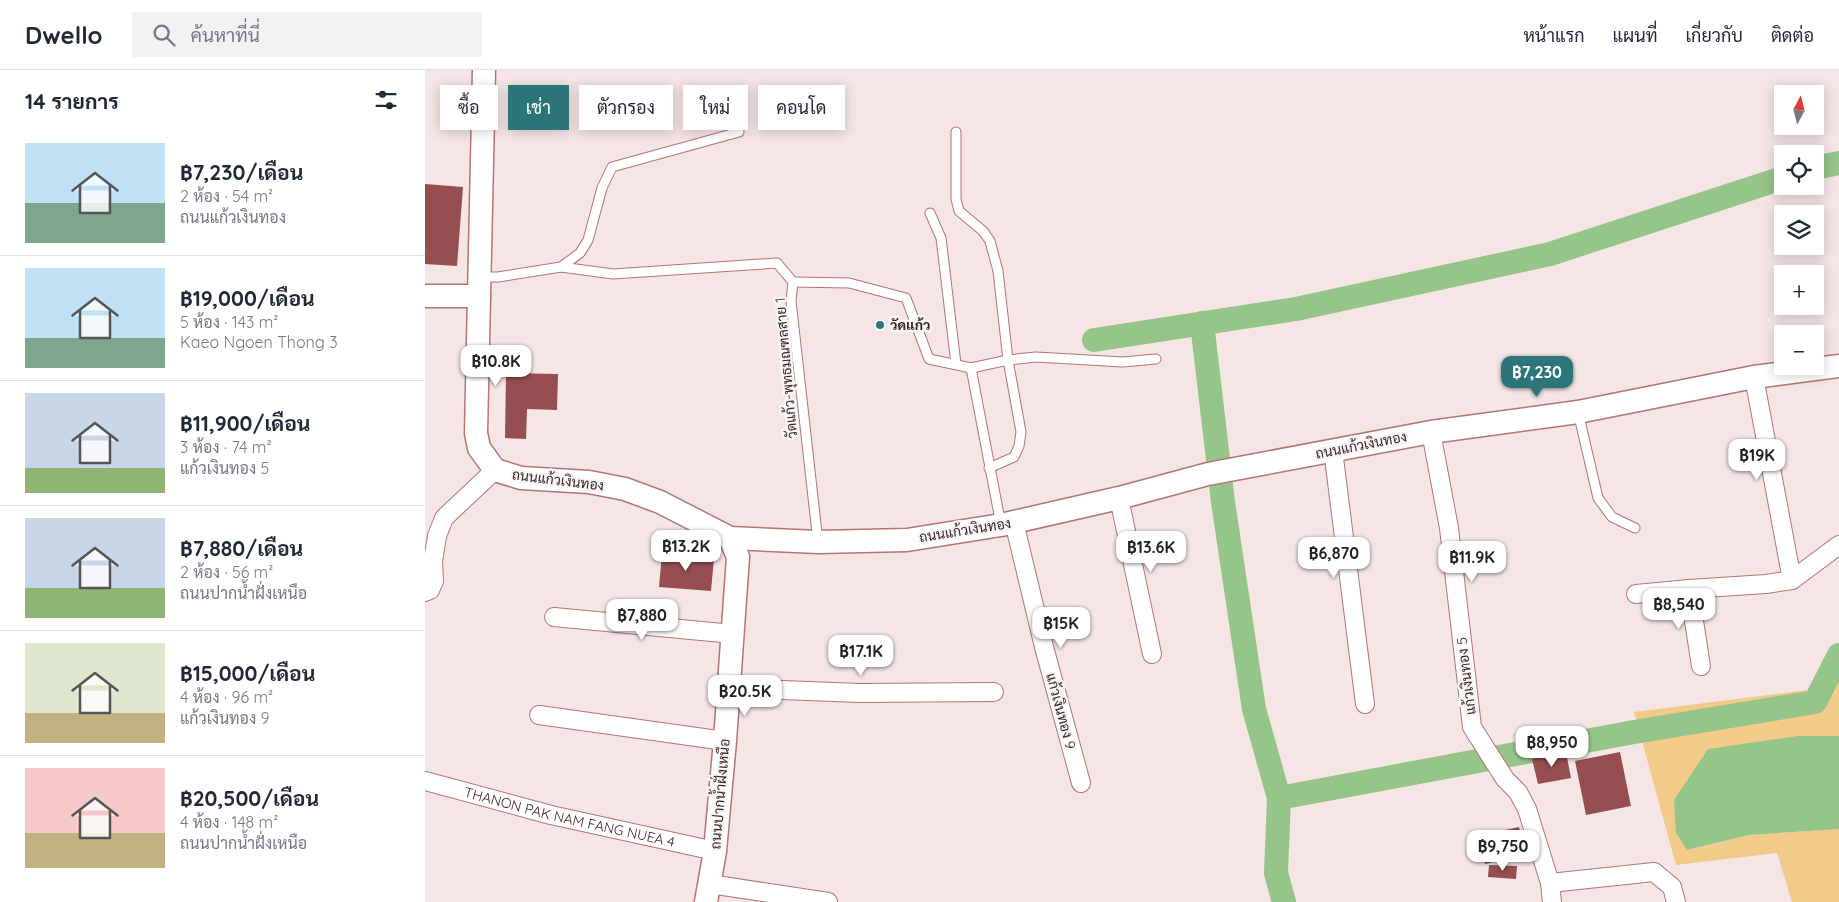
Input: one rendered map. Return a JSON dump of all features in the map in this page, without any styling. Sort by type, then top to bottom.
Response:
[{"type":"street","name":"ถนนแก้วเงินทอง","points":[[484,70],[476,433],[479,448],[495,470],[521,478],[589,482],[625,489],[660,502],[730,538],[818,542],[907,540],[1007,524],[1241,467],[1431,432],[1577,412],[1754,377],[1839,366]]},
{"type":"street","points":[[425,296],[480,287]]},
{"type":"street","points":[[1754,377],[1792,580]]},
{"type":"street","name":"แก้วเงินทอง 5","points":[[1431,432],[1449,528],[1472,727],[1505,779],[1518,792],[1527,809],[1549,883],[1552,902]]},
{"type":"street","points":[[1333,450],[1365,704]]},
{"type":"street","points":[[425,592],[430,590],[434,581],[433,561],[437,536],[445,518],[495,470]]},
{"type":"street","points":[[1119,498],[1152,654]]},
{"type":"street","name":"แก้วเงินทอง 9","points":[[1007,524],[1044,647],[1081,783]]},
{"type":"street","name":"ถนนปากน้ำฝั่งเหนือ","points":[[708,893],[715,851],[725,741],[738,557],[730,538]]},
{"type":"street","points":[[1636,594],[1766,584],[1792,580],[1839,544]]},
{"type":"street","points":[[1689,589],[1701,666]]},
{"type":"street","points":[[554,617],[733,634]]},
{"type":"street","points":[[728,688],[860,693],[994,692]]},
{"type":"street","points":[[539,715],[725,741]]},
{"type":"street","name":"THANON PAK NAM FANG NUEA 4","points":[[425,781],[551,816],[715,851]]},
{"type":"street","points":[[1549,883],[1655,872],[1672,887],[1676,902]]},
{"type":"street","points":[[708,893],[829,902]]},
{"type":"lane","points":[[480,287],[498,277],[561,266],[580,253],[588,240],[602,188],[612,167],[739,132]]},
{"type":"lane","points":[[956,132],[957,199],[959,211],[983,231],[990,241],[998,271],[1008,360],[1021,432],[1019,446],[1014,456],[989,468]]},
{"type":"lane","points":[[930,213],[941,238],[956,364]]},
{"type":"lane","name":"วัดแก้ว-พุทธมณฑลสาย 1","points":[[561,266],[613,274],[777,263],[793,282],[791,301],[818,542]]},
{"type":"lane","points":[[793,282],[849,283],[905,298],[929,359],[971,368],[1008,360],[1036,357],[1123,362],[1156,359]]},
{"type":"lane","points":[[971,368],[989,468],[1007,524]]},
{"type":"lane","points":[[1577,412],[1598,498],[1612,517],[1635,528]]},
{"type":"shaded area","points":[[1839,657],[1839,736],[1798,736],[1688,850],[1749,835],[1839,829],[1839,902],[1792,902],[1777,853],[1676,865],[1634,712],[1808,690]]},
{"type":"shaded area","points":[[1798,736],[1839,736],[1839,829],[1749,835],[1687,850],[1676,833],[1674,800],[1708,749]]},
{"type":"building","points":[[425,184],[463,187],[457,266],[425,264]]},
{"type":"building","points":[[506,373],[558,374],[557,410],[527,409],[526,439],[505,438]]},
{"type":"building","points":[[662,553],[714,558],[711,591],[659,587]]},
{"type":"building","points":[[1566,752],[1571,778],[1538,784],[1532,759]]},
{"type":"building","points":[[1620,752],[1631,806],[1586,815],[1575,761]]},
{"type":"building","points":[[1519,827],[1526,855],[1485,864],[1479,836]]},
{"type":"building","points":[[1489,865],[1517,866],[1516,879],[1488,877]]},
{"type":"waterway","points":[[1824,166],[1839,163]]},
{"type":"waterway","points":[[1094,340],[1296,309],[1550,254],[1774,181]]},
{"type":"waterway","points":[[1202,323],[1223,502],[1254,709],[1279,798],[1276,873],[1284,902]]},
{"type":"waterway","points":[[1279,798],[1634,732],[1815,702],[1839,655]]},
{"type":"place","name":"วัดแก้ว","points":[[880,325]]}]
